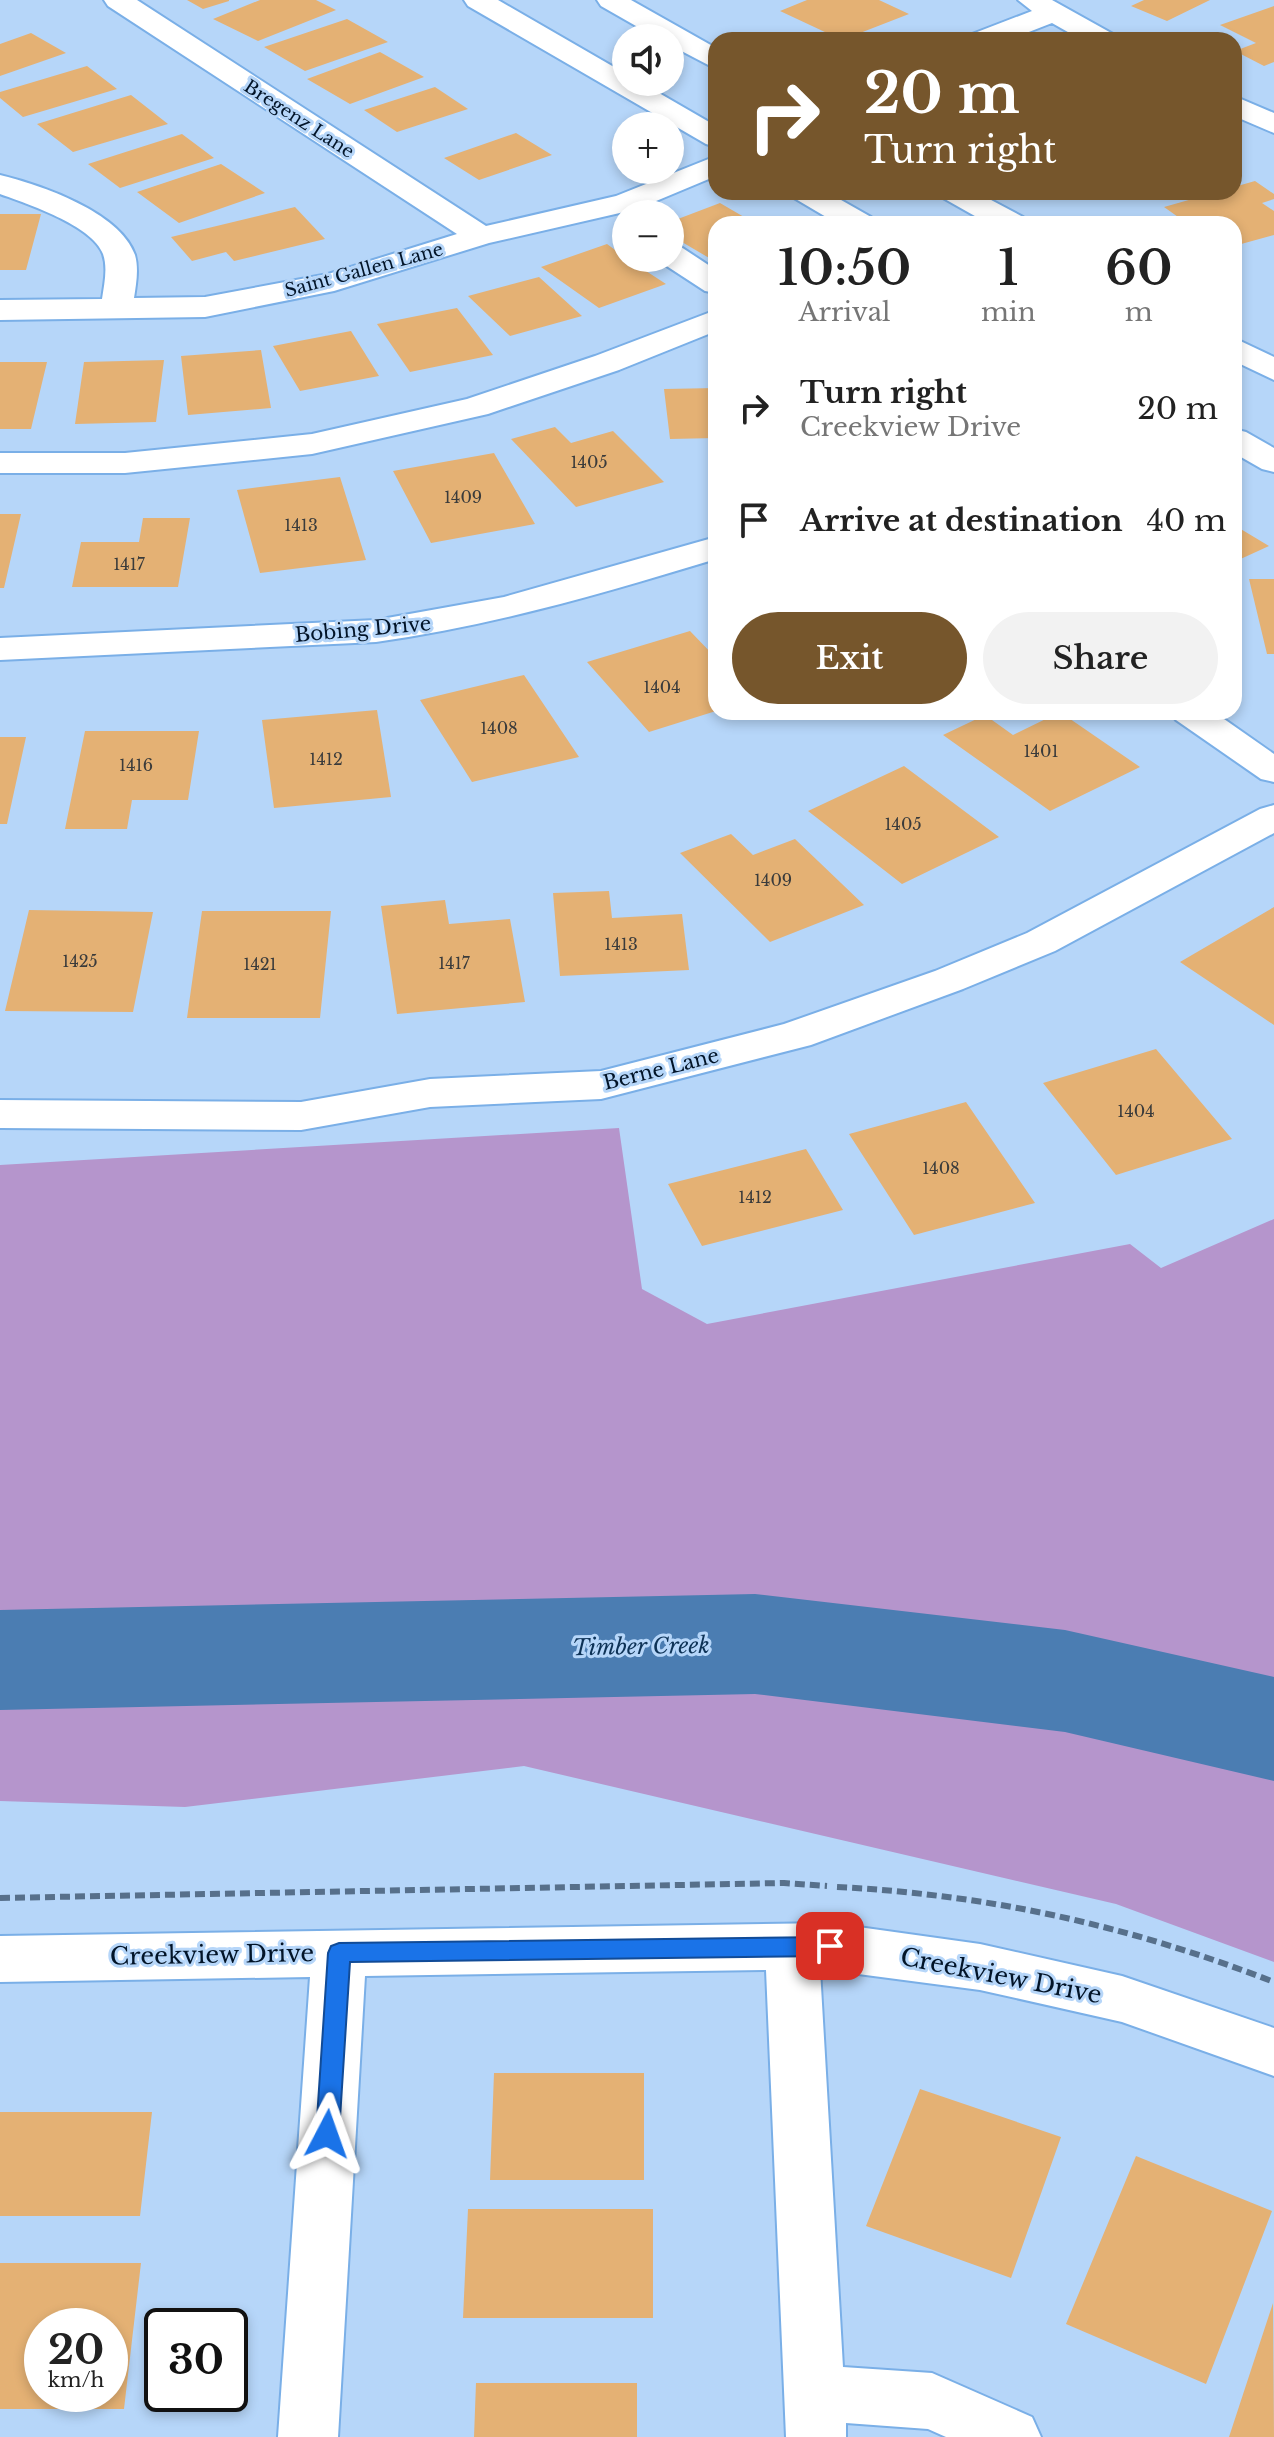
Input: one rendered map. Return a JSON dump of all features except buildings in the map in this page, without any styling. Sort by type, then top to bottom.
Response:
[{"type":"street","name":"Bregenz Lane","points":[[118,0],[481,236]]},
{"type":"street","points":[[478,0],[708,133]]},
{"type":"street","points":[[611,0],[708,55]]},
{"type":"street","points":[[996,32],[1043,6],[1083,32]]},
{"type":"street","points":[[1242,109],[1274,124]]},
{"type":"street","name":"Saint Gallen Lane","points":[[0,310],[205,307],[334,282],[481,236],[626,203],[708,168]]},
{"type":"street","points":[[0,184],[39,197],[70,212],[110,240],[120,255],[117,308]]},
{"type":"street","points":[[819,200],[846,216]]},
{"type":"street","points":[[968,200],[998,216]]},
{"type":"street","points":[[600,208],[612,216]]},
{"type":"street","points":[[684,263],[708,279]]},
{"type":"street","points":[[0,463],[125,463],[312,444],[476,407],[607,363],[708,323]]},
{"type":"street","points":[[1242,352],[1274,370]]},
{"type":"street","points":[[1242,444],[1274,462]]},
{"type":"street","name":"Bobing Drive","points":[[0,649],[376,631],[438,624],[595,584],[708,550]]},
{"type":"street","points":[[1201,720],[1274,771]]},
{"type":"street","name":"Berne Lane","points":[[0,1114],[301,1116],[430,1093],[601,1085],[796,1035],[949,980],[1041,942],[1274,817]]},
{"type":"street","name":"Creekview Drive","points":[[0,1959],[830,1946],[980,1967],[1122,1999],[1274,2052]]},
{"type":"street","points":[[792,1947],[815,2415],[932,2401],[1011,2437]]},
{"type":"street","points":[[308,2437],[339,1953]]},
{"type":"shaded area","points":[[619,1128],[642,1289],[707,1324],[1130,1244],[1161,1268],[1274,1219],[1274,1962],[1116,1904],[524,1766],[185,1807],[0,1801],[0,1165]]},
{"type":"waterway","name":"Timber Creek","points":[[0,1660],[755,1644],[1065,1681],[1274,1729]]},
{"type":"route","points":[[327,2134],[339,1953],[830,1946]]}]
